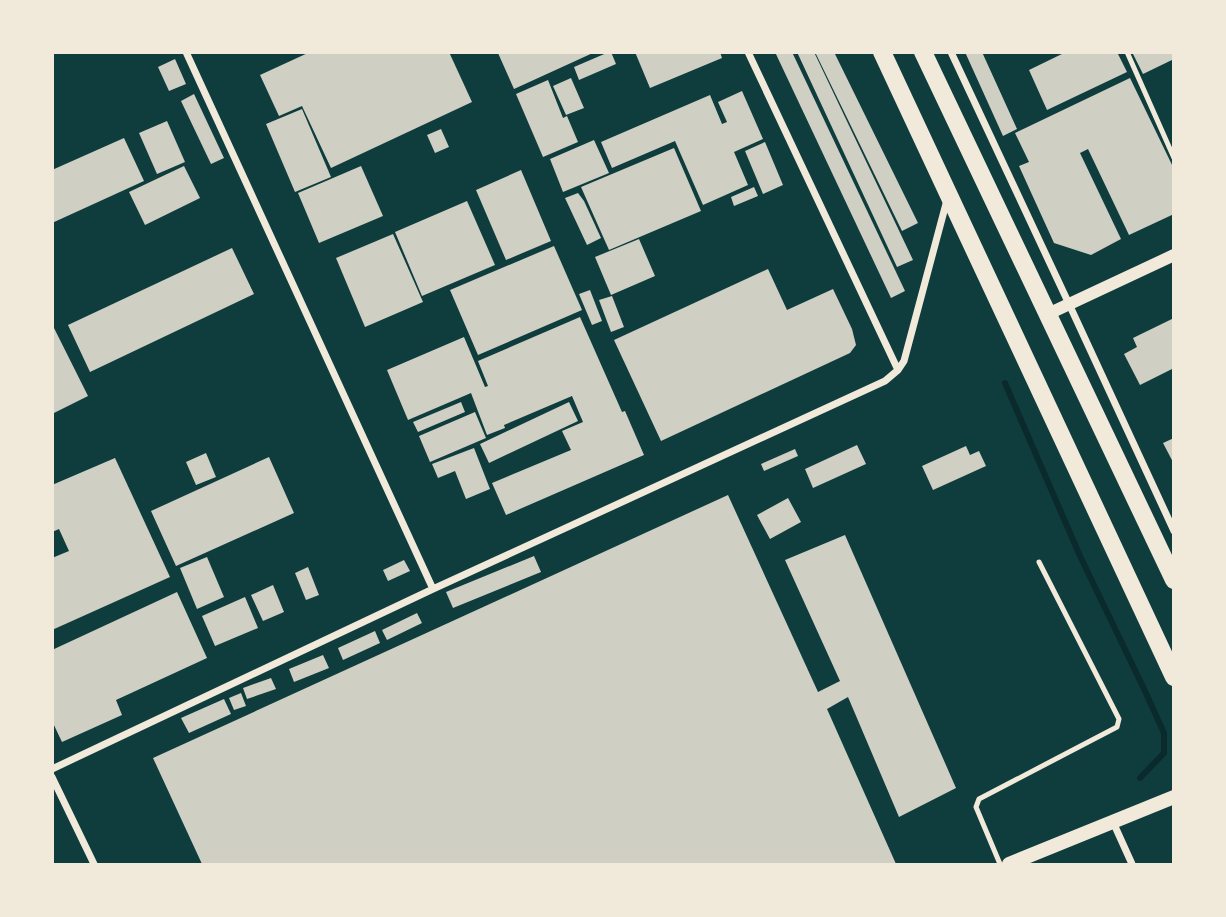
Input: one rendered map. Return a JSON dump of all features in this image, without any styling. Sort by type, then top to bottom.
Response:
[{"type":"main road","points":[[882,52],[1174,677]]},
{"type":"main road","points":[[923,52],[1174,580]]},
{"type":"main road","points":[[1009,864],[1174,797]]},
{"type":"street","points":[[186,52],[433,589]]},
{"type":"street","points":[[748,52],[898,370]]},
{"type":"street","points":[[951,52],[1174,531]]},
{"type":"street","points":[[52,769],[433,589],[885,381],[904,361],[949,193]]},
{"type":"street","points":[[1048,314],[1174,255]]},
{"type":"street","points":[[52,777],[93,864]]},
{"type":"street","points":[[1112,822],[1132,864]]},
{"type":"lane","points":[[1127,52],[1174,158]]},
{"type":"lane","points":[[1000,864],[976,807],[979,799],[1117,727],[1119,719],[1039,562]]},
{"type":"building","points":[[310,52],[449,52],[472,102],[331,168],[302,106],[279,116],[260,75]]},
{"type":"building","points":[[595,52],[514,89],[498,53]]},
{"type":"building","points":[[609,52],[616,64],[579,80],[574,67]]},
{"type":"building","points":[[635,52],[720,52],[722,58],[650,88]]},
{"type":"building","points":[[775,52],[792,52],[905,291],[891,298]]},
{"type":"building","points":[[797,52],[814,52],[913,260],[897,267]]},
{"type":"building","points":[[815,52],[834,52],[918,223],[902,231]]},
{"type":"building","points":[[965,52],[982,52],[1017,129],[1003,136]]},
{"type":"building","points":[[1066,52],[1117,52],[1127,72],[1047,110],[1029,70]]},
{"type":"building","points":[[1132,52],[1174,52],[1174,59],[1143,74]]},
{"type":"building","points":[[175,59],[186,84],[169,91],[158,67]]},
{"type":"building","points":[[571,78],[584,108],[566,115],[553,86]]},
{"type":"building","points":[[1130,78],[1174,169],[1174,214],[1129,235],[1088,149],[1080,153],[1121,239],[1091,255],[1054,243],[1019,166],[1029,162],[1015,133]]},
{"type":"building","points":[[548,80],[563,118],[567,116],[578,142],[543,157],[516,94]]},
{"type":"building","points":[[742,91],[763,139],[734,152],[748,185],[703,205],[675,141],[612,168],[601,142],[710,95],[722,124],[727,122],[718,102]]},
{"type":"building","points":[[194,94],[224,158],[211,164],[181,101]]},
{"type":"building","points":[[302,109],[331,177],[295,192],[266,124]]},
{"type":"building","points":[[167,121],[185,162],[157,174],[139,133]]},
{"type":"building","points":[[441,129],[449,147],[435,153],[427,135]]},
{"type":"building","points":[[124,138],[144,181],[52,223],[52,170]]},
{"type":"building","points":[[594,140],[609,173],[563,192],[550,159]]},
{"type":"building","points":[[765,142],[783,185],[763,194],[745,151]]},
{"type":"building","points":[[674,148],[701,211],[609,250],[581,187]]},
{"type":"building","points":[[184,166],[200,198],[145,225],[129,192]]},
{"type":"building","points":[[361,166],[383,216],[319,243],[298,193]]},
{"type":"building","points":[[521,170],[551,241],[506,260],[476,190]]},
{"type":"building","points":[[754,187],[758,196],[734,206],[731,197]]},
{"type":"building","points":[[578,193],[601,238],[587,245],[565,198]]},
{"type":"building","points":[[467,201],[495,265],[422,296],[395,232]]},
{"type":"building","points":[[393,234],[423,302],[365,327],[336,258]]},
{"type":"building","points":[[639,239],[655,276],[611,295],[595,257]]},
{"type":"building","points":[[554,246],[582,310],[478,355],[450,290]]},
{"type":"building","points":[[232,248],[254,294],[90,372],[68,325]]},
{"type":"building","points":[[768,269],[787,310],[833,289],[852,329],[856,345],[850,353],[661,441],[614,340]]},
{"type":"building","points":[[590,290],[602,321],[592,325],[579,294]]},
{"type":"building","points":[[612,296],[624,327],[611,332],[599,300]]},
{"type":"building","points":[[580,317],[644,455],[506,515],[492,483],[571,450],[562,431],[583,422],[572,396],[487,435],[471,393],[408,420],[387,370],[464,337],[485,387],[488,386],[478,361]]},
{"type":"building","points":[[1174,318],[1174,368],[1140,385],[1124,354],[1137,347],[1133,338]]},
{"type":"building","points":[[52,324],[88,396],[52,414]]},
{"type":"building","points":[[461,402],[465,412],[418,432],[413,422]]},
{"type":"building","points":[[569,402],[578,421],[489,463],[480,444]]},
{"type":"building","points":[[475,412],[486,438],[430,462],[419,436]]},
{"type":"building","points":[[1174,438],[1174,464],[1163,443]]},
{"type":"building","points":[[857,445],[866,464],[813,488],[805,469]]},
{"type":"building","points":[[966,446],[970,455],[979,451],[986,466],[933,490],[922,466]]},
{"type":"building","points":[[474,448],[490,489],[466,499],[455,471],[438,478],[432,464]]},
{"type":"building","points":[[795,449],[798,456],[764,471],[761,464]]},
{"type":"building","points":[[206,453],[216,477],[196,485],[186,462]]},
{"type":"building","points":[[269,457],[294,513],[176,566],[151,511]]},
{"type":"building","points":[[115,458],[170,577],[52,630],[52,558],[69,551],[59,529],[52,532],[52,485]]},
{"type":"building","points":[[728,495],[818,692],[840,681],[785,560],[845,535],[956,788],[899,817],[848,697],[827,709],[896,864],[202,864],[153,758]]},
{"type":"building","points":[[788,498],[801,522],[770,539],[757,515]]},
{"type":"building","points":[[534,556],[541,572],[453,608],[446,592]]},
{"type":"building","points":[[207,557],[224,597],[197,609],[180,568]]},
{"type":"building","points":[[404,560],[410,571],[388,581],[383,570]]},
{"type":"building","points":[[308,567],[319,595],[306,600],[295,573]]},
{"type":"building","points":[[273,585],[284,612],[263,621],[251,595]]},
{"type":"building","points":[[177,592],[207,658],[116,700],[122,715],[62,742],[52,721],[52,650]]},
{"type":"building","points":[[245,597],[258,628],[215,646],[202,616]]},
{"type":"building","points":[[417,613],[422,623],[387,640],[382,630]]},
{"type":"building","points":[[375,631],[380,643],[343,660],[338,648]]},
{"type":"building","points":[[323,655],[329,668],[294,682],[289,669]]},
{"type":"building","points":[[271,678],[276,689],[247,699],[243,688]]},
{"type":"building","points":[[241,693],[246,706],[234,710],[229,698]]},
{"type":"building","points":[[224,699],[231,714],[189,733],[181,718]]},
{"type":"waterway","points":[[1005,383],[1080,556],[1164,733],[1164,753],[1140,778]]}]
